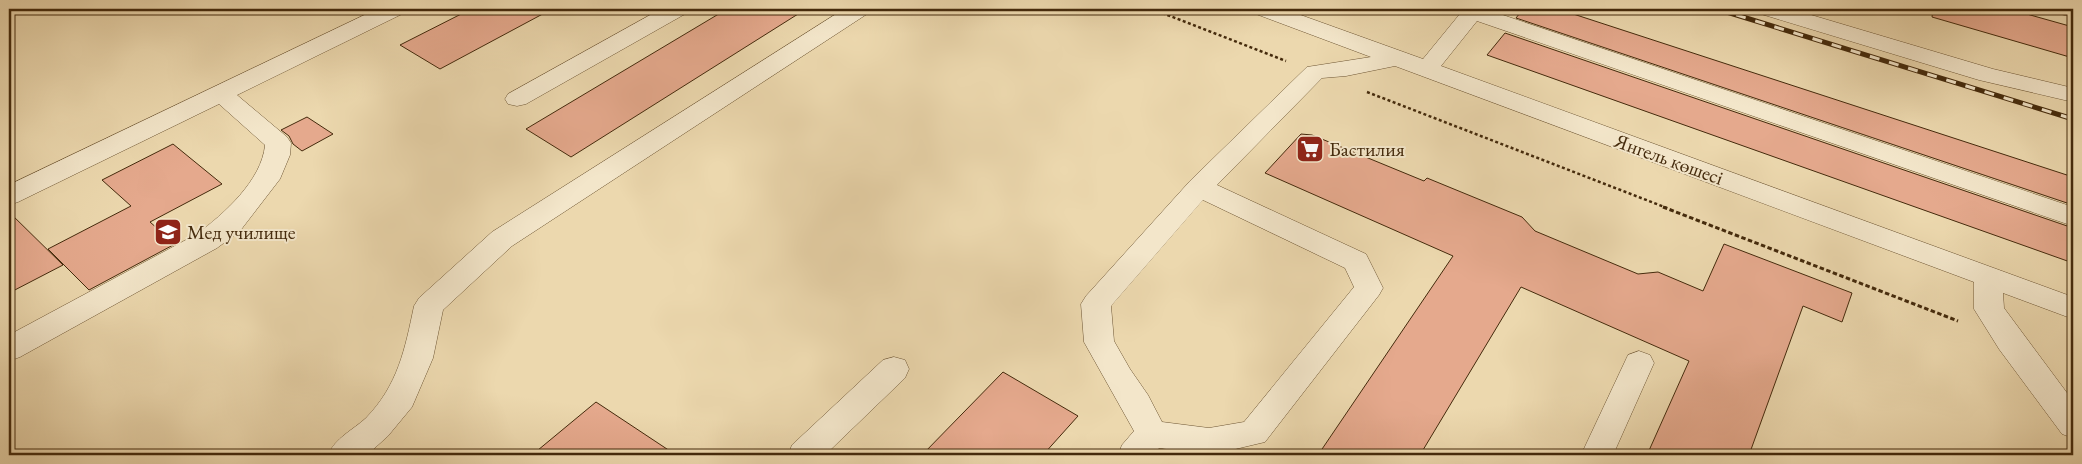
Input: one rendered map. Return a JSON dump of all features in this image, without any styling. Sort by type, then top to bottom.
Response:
[{"type":"street","points":[[9,196],[394,9]]},
{"type":"street","points":[[517,99],[677,9]]},
{"type":"street","points":[[344,455],[377,427],[401,398],[418,358],[429,306],[502,239],[859,9]]},
{"type":"street","name":"Янгель көшесі","points":[[1264,9],[2073,308]]},
{"type":"street","points":[[1769,9],[1987,75],[2073,95]]},
{"type":"street","points":[[2068,9],[2073,10]]},
{"type":"street","points":[[1427,69],[1469,10],[2073,217]]},
{"type":"street","points":[[1305,24],[1312,44],[1315,72]]},
{"type":"street","points":[[1199,187],[1356,261],[1369,288],[1254,433],[1209,442],[1143,444],[1137,404],[1119,378],[1099,342],[1096,304],[1199,187],[1315,72],[1346,69],[1398,58]]},
{"type":"street","points":[[9,349],[207,241],[230,224],[271,173],[277,155],[278,142],[221,93]]},
{"type":"street","points":[[1988,277],[1989,309],[2010,342],[2073,426]]},
{"type":"street","points":[[1597,455],[1639,363]]},
{"type":"street","points":[[804,455],[894,369]]},
{"type":"path","points":[[1152,9],[2010,342]]},
{"type":"building","points":[[471,9],[552,9],[440,69],[400,45]]},
{"type":"building","points":[[727,9],[806,9],[571,157],[526,129]]},
{"type":"building","points":[[1523,9],[1558,9],[2073,177],[2073,205],[1516,18]]},
{"type":"building","points":[[1933,9],[2009,9],[2073,27],[2073,58],[1932,17]]},
{"type":"building","points":[[1505,33],[2073,228],[2073,263],[1487,55]]},
{"type":"building","points":[[307,117],[333,134],[302,151],[281,130]]},
{"type":"building","points":[[1301,134],[1312,135],[1424,181],[1427,178],[1522,217],[1535,231],[1638,274],[1658,272],[1703,291],[1724,244],[1852,293],[1842,322],[1803,306],[1749,455],[1647,455],[1689,361],[1521,287],[1420,455],[1318,455],[1453,256],[1265,173]]},
{"type":"building","points":[[173,144],[222,184],[150,222],[175,244],[89,290],[48,249],[131,206],[102,180]]},
{"type":"building","points":[[9,212],[63,265],[9,293]]},
{"type":"building","points":[[1003,372],[1078,416],[1043,455],[922,455]]},
{"type":"building","points":[[596,402],[676,455],[532,455]]},
{"type":"railway","points":[[1717,9],[2073,119]]},
{"type":"place","name":"Бастилия","points":[[1310,149]]},
{"type":"place","name":"Мед училище","points":[[168,232]]}]
